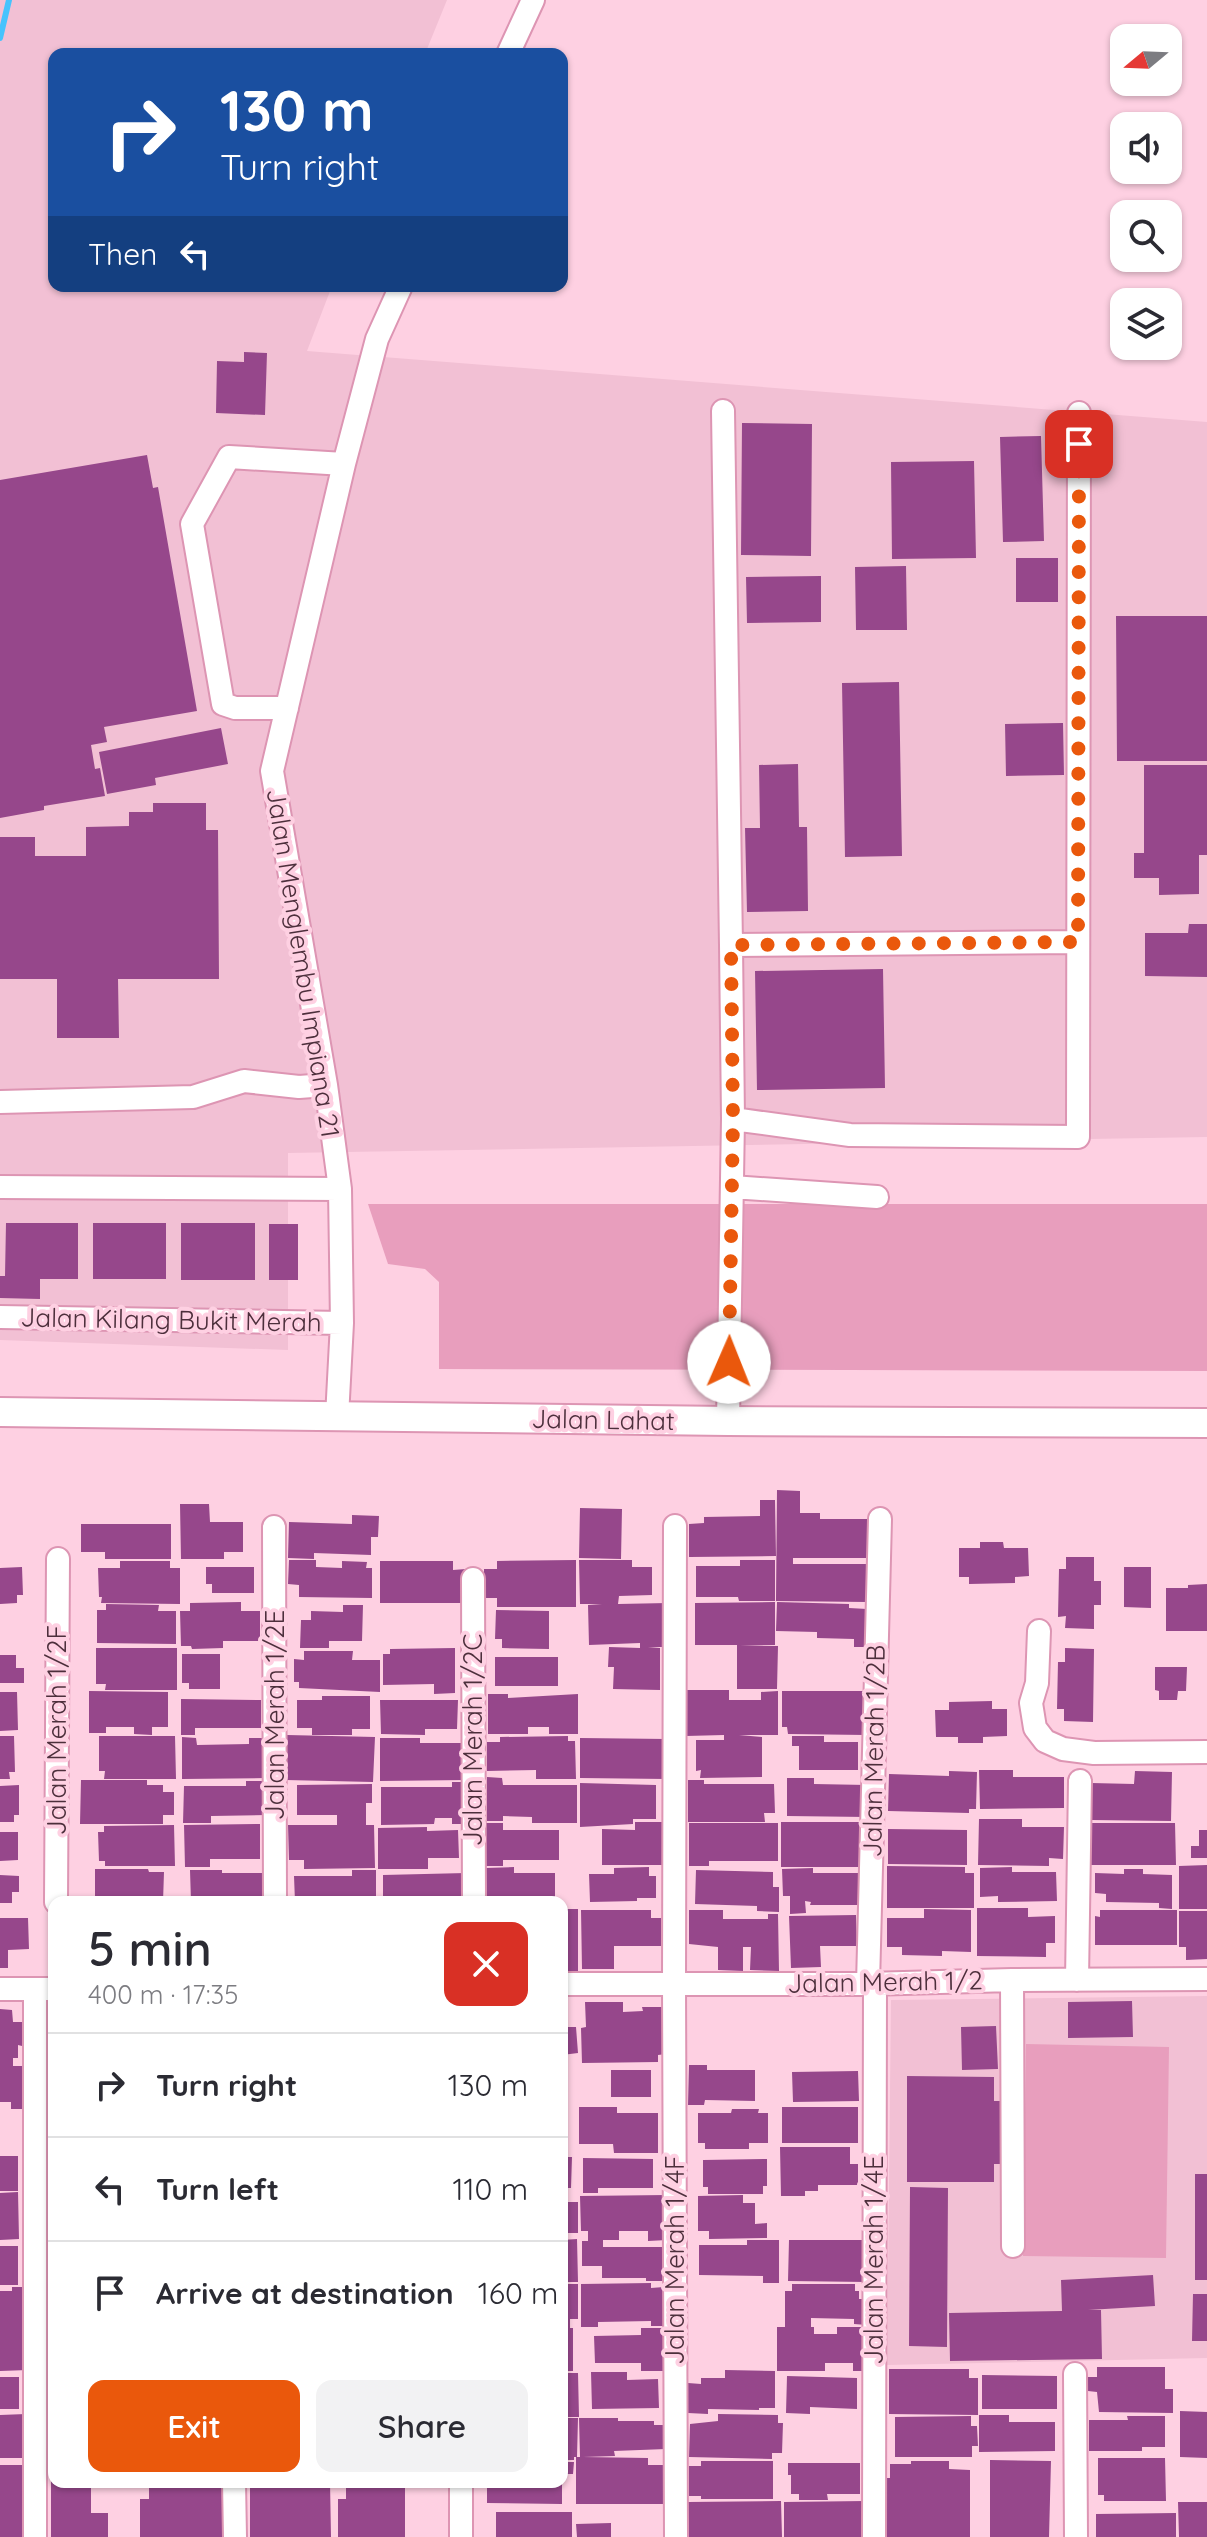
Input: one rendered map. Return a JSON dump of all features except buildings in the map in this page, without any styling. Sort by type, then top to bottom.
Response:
[{"type":"main road","name":"Jalan Lahat","points":[[0,1412],[1207,1423]]},
{"type":"street","points":[[511,48],[533,0]]},
{"type":"street","name":"Jalan Menglembu Impiana 21","points":[[337,1417],[342,1323],[340,1189],[326,1085],[272,771],[344,464],[377,339],[398,292]]},
{"type":"street","points":[[723,411],[733,1119],[728,1421]]},
{"type":"street","points":[[733,1119],[850,1135],[1078,1137],[1079,413]]},
{"type":"street","points":[[287,708],[235,708],[223,704],[192,524],[229,457],[344,464]]},
{"type":"street","points":[[731,945],[1078,942]]},
{"type":"street","points":[[0,1102],[193,1097],[244,1081],[299,1087],[326,1085]]},
{"type":"street","points":[[0,1187],[340,1189]]},
{"type":"street","points":[[732,1187],[877,1197]]},
{"type":"street","name":"Jalan Kilang Bukit Merah","points":[[0,1317],[342,1323]]},
{"type":"street","name":"Jalan Merah 1/2B","points":[[871,1984],[880,1519]]},
{"type":"street","points":[[674,1984],[675,1526]]},
{"type":"street","name":"Jalan Merah 1/2E","points":[[274,1527],[275,1896]]},
{"type":"street","name":"Jalan Merah 1/2F","points":[[56,1896],[58,1559]]},
{"type":"street","name":"Jalan Merah 1/2C","points":[[473,1579],[474,1896]]},
{"type":"street","points":[[1039,1631],[1037,1683],[1031,1703],[1035,1728],[1045,1741],[1063,1749],[1094,1753],[1207,1752]]},
{"type":"street","points":[[1077,1980],[1080,1781]]},
{"type":"street","name":"Jalan Merah 1/2","points":[[568,1984],[1207,1979]]},
{"type":"street","points":[[1012,1980],[1013,2246]]},
{"type":"street","name":"Jalan Merah 1/4F","points":[[674,1984],[676,2537]]},
{"type":"street","name":"Jalan Merah 1/4E","points":[[871,1984],[874,2537]]},
{"type":"street","points":[[0,1989],[44,1989],[35,2537]]},
{"type":"street","points":[[1075,2374],[1076,2537]]},
{"type":"street","points":[[234,2488],[235,2537]]},
{"type":"street","points":[[461,2488],[461,2537]]},
{"type":"shaded area","points":[[0,0],[447,0],[427,48],[48,48],[48,292],[330,292],[307,351],[1207,422],[1207,1137],[288,1153],[288,1350],[0,1340]]},
{"type":"shaded area","points":[[368,1204],[1207,1204],[1207,1371],[439,1369],[439,1282],[425,1269],[388,1264]]},
{"type":"shaded area","points":[[1207,1996],[1207,2358],[887,2365],[891,2000]]},
{"type":"shaded area","points":[[1026,2044],[1169,2047],[1166,2258],[1023,2256]]},
{"type":"waterway","points":[[0,38],[9,0]]},
{"type":"route","points":[[729,1362],[733,1119],[731,945],[1078,942],[1079,444]]}]
